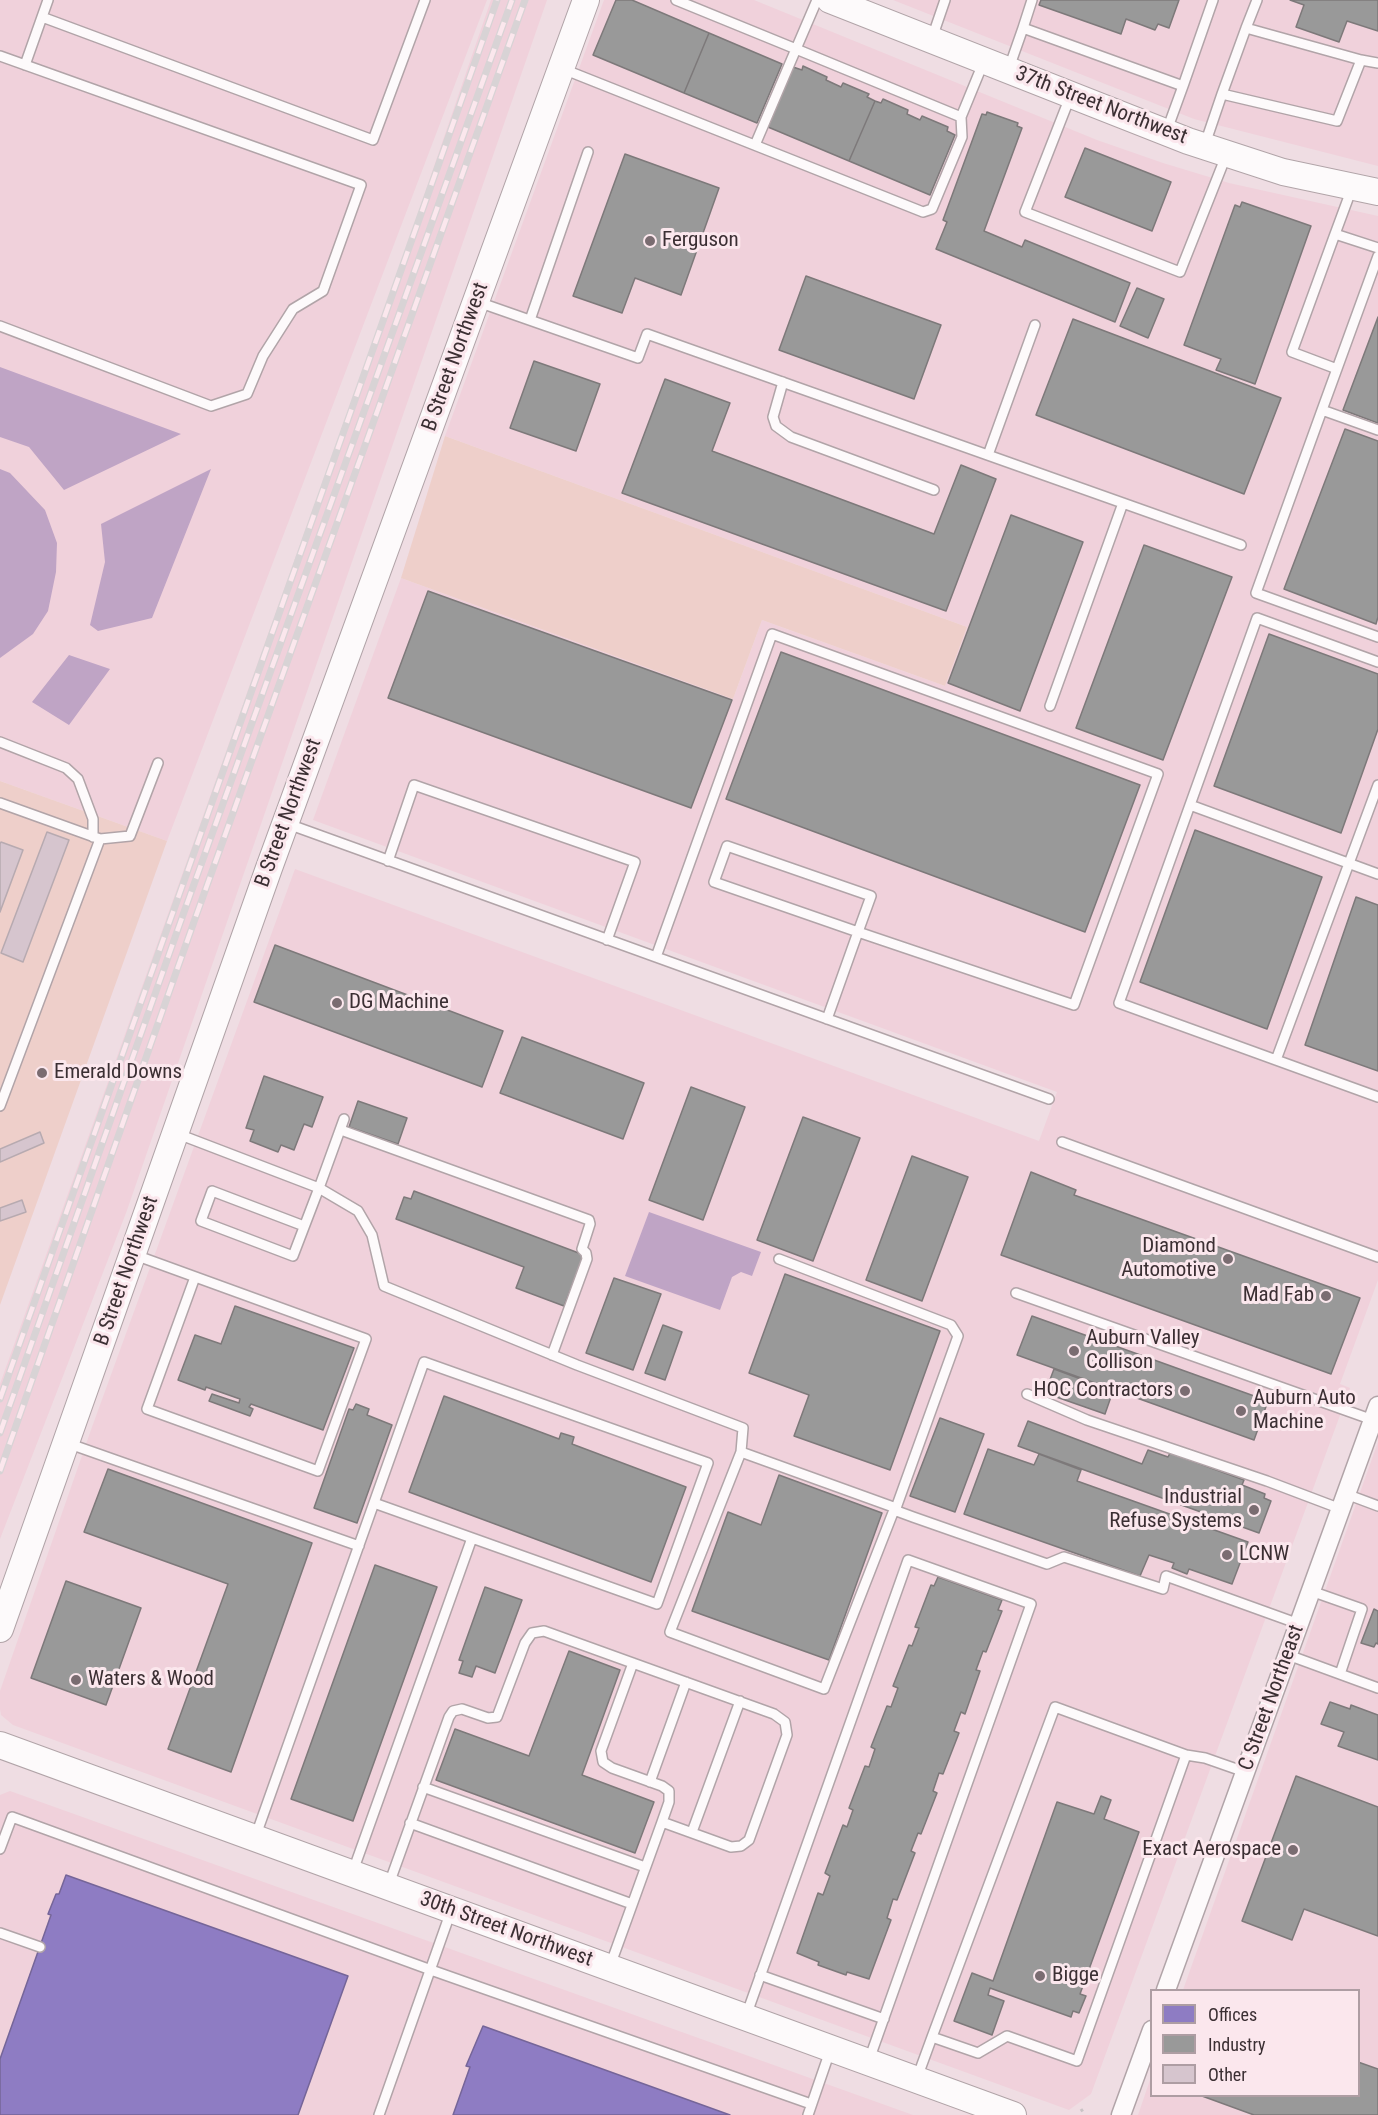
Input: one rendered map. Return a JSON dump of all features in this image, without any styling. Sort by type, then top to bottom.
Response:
[{"type":"street","name":"B Street Northwest","points":[[0,1629],[286,823],[586,0]]},
{"type":"street","name":"37th Street Northwest","points":[[830,0],[1215,150],[1283,172],[1378,192]]},
{"type":"street","name":"C Street Northeast","points":[[1166,1989],[1343,1502],[1374,1424]]},
{"type":"street","name":"30th Street Northwest","points":[[0,1745],[1013,2115]]},
{"type":"street","points":[[1121,2115],[1150,2035]]},
{"type":"lane","points":[[25,65],[48,0]]},
{"type":"lane","points":[[42,17],[373,140],[425,0]]},
{"type":"lane","points":[[676,0],[961,117]]},
{"type":"lane","points":[[754,145],[816,0]]},
{"type":"lane","points":[[931,40],[945,0]]},
{"type":"lane","points":[[1008,70],[1032,0]]},
{"type":"lane","points":[[1166,132],[1213,0]]},
{"type":"lane","points":[[1070,95],[1025,212],[1180,272],[1215,150],[1222,94],[1257,0]]},
{"type":"lane","points":[[1023,28],[1183,86]]},
{"type":"lane","points":[[1246,28],[1378,63]]},
{"type":"lane","points":[[0,56],[360,186],[323,291],[293,309],[262,356],[247,394],[211,406],[0,326]]},
{"type":"lane","points":[[1222,94],[1337,121],[1361,60]]},
{"type":"lane","points":[[561,68],[923,212],[928,212],[932,209],[962,137],[961,117],[984,61]]},
{"type":"lane","points":[[530,320],[588,152]]},
{"type":"lane","points":[[1337,369],[1292,352],[1353,186]]},
{"type":"lane","points":[[1335,234],[1378,248]]},
{"type":"lane","points":[[1378,256],[1256,593],[1378,637]]},
{"type":"lane","points":[[476,301],[638,358],[647,334],[1241,545]]},
{"type":"lane","points":[[988,455],[1035,325]]},
{"type":"lane","points":[[783,382],[773,417],[776,426],[791,437],[934,490]]},
{"type":"lane","points":[[1322,410],[1378,430]]},
{"type":"lane","points":[[1050,706],[1123,503]]},
{"type":"lane","points":[[1378,662],[1257,618],[1119,1003],[1378,1097]]},
{"type":"lane","points":[[656,957],[772,634],[1158,774],[1074,1005],[858,932],[714,882],[727,846],[871,896],[858,932],[827,1019]]},
{"type":"lane","points":[[0,742],[66,768],[78,779],[93,819],[97,838],[0,1106]]},
{"type":"lane","points":[[0,803],[97,838],[130,836],[158,763]]},
{"type":"lane","points":[[388,861],[414,785],[634,862],[608,940]]},
{"type":"lane","points":[[1276,1060],[1378,785]]},
{"type":"lane","points":[[1190,805],[1378,874]]},
{"type":"lane","points":[[286,823],[1049,1099]]},
{"type":"lane","points":[[304,1226],[212,1191],[201,1221],[293,1256],[344,1119]]},
{"type":"lane","points":[[341,1130],[589,1220],[590,1224],[582,1249],[586,1253],[586,1259],[552,1355]]},
{"type":"lane","points":[[175,1133],[319,1188],[358,1211],[372,1235],[384,1286],[552,1355],[743,1428],[741,1452],[670,1632],[824,1689],[895,1509],[958,1336],[951,1325],[779,1259]]},
{"type":"lane","points":[[1062,1142],[1378,1257]]},
{"type":"lane","points":[[133,1255],[195,1277],[366,1339],[318,1471],[147,1409],[195,1277]]},
{"type":"lane","points":[[1016,1293],[1374,1424]]},
{"type":"lane","points":[[254,1838],[424,1362],[708,1463],[657,1604],[374,1503]]},
{"type":"lane","points":[[1027,1394],[1087,1420],[1267,1481],[1343,1502],[1378,1506]]},
{"type":"lane","points":[[66,1442],[359,1546]]},
{"type":"lane","points":[[741,1452],[1047,1564],[1064,1557],[1163,1589],[1166,1576],[1299,1624]]},
{"type":"lane","points":[[352,1874],[472,1538]]},
{"type":"lane","points":[[746,2017],[908,1560],[1031,1604],[868,2062]]},
{"type":"lane","points":[[1311,1591],[1362,1609],[1340,1674]]},
{"type":"lane","points":[[387,1887],[449,1717],[453,1711],[462,1709],[488,1718],[497,1717],[525,1642],[532,1633],[544,1631],[740,1701],[774,1714],[785,1722],[787,1735],[749,1840],[741,1846],[731,1847],[662,1822]]},
{"type":"lane","points":[[1288,1655],[1378,1688]]},
{"type":"lane","points":[[609,1968],[669,1802],[669,1791],[662,1786],[612,1768],[603,1762],[601,1751],[633,1663]]},
{"type":"lane","points":[[650,1782],[687,1682]]},
{"type":"lane","points":[[692,1832],[740,1701]]},
{"type":"lane","points":[[917,2080],[1055,1707],[1186,1755],[1205,1758],[1245,1772]]},
{"type":"lane","points":[[932,2037],[978,2053],[1006,2036],[1077,2061],[1186,1755]]},
{"type":"lane","points":[[423,1787],[645,1868]]},
{"type":"lane","points":[[0,1849],[12,1817],[430,1970],[811,2104]]},
{"type":"lane","points":[[410,1823],[632,1904]]},
{"type":"lane","points":[[379,2115],[452,1910]]},
{"type":"lane","points":[[0,1933],[40,1947]]},
{"type":"lane","points":[[760,1976],[884,2019]]},
{"type":"lane","points":[[808,2115],[831,2049]]},
{"type":"shaded area","points":[[0,0],[487,0],[167,841],[0,781]]},
{"type":"shaded area","points":[[491,0],[547,0],[126,1213],[0,1539],[0,1384],[406,248]]},
{"type":"shaded area","points":[[604,0],[754,0],[1097,140],[1163,163],[1229,183],[1378,216],[1378,1280],[1340,1384],[1350,1388],[1091,2094],[1069,2110],[13,1725],[1,1715],[0,1691],[92,1427],[295,869],[1039,1141],[1057,1092],[313,820],[401,578],[733,699],[762,620],[945,686],[967,627],[445,436]]},
{"type":"shaded area","points":[[893,0],[1378,0],[1378,166],[1194,119]]},
{"type":"shaded area","points":[[0,367],[181,434],[64,490],[29,447],[0,437]]},
{"type":"shaded area","points":[[445,436],[967,627],[945,686],[762,620],[733,699],[401,578]]},
{"type":"shaded area","points":[[0,469],[10,473],[45,510],[57,543],[56,572],[48,611],[33,634],[0,658]]},
{"type":"shaded area","points":[[211,469],[152,618],[98,631],[90,625],[105,562],[101,524]]},
{"type":"shaded area","points":[[69,655],[110,669],[69,725],[32,702]]},
{"type":"shaded area","name":"Emerald Downs","points":[[0,781],[167,841],[0,1305]]},
{"type":"shaded area","points":[[649,1212],[761,1252],[752,1276],[741,1272],[732,1277],[720,1310],[625,1276]]},
{"type":"shaded area","points":[[1378,1442],[1378,2115],[1138,2115],[1150,2080],[1150,2097],[1360,2097],[1360,1989],[1183,1989]]},
{"type":"shaded area","points":[[10,1791],[913,2115],[0,2115],[0,1795]]},
{"type":"building: Offices","points":[[66,1875],[348,1976],[298,2115],[0,2115],[0,2059],[51,1915],[48,1914]]},
{"type":"building: Offices","points":[[483,2026],[730,2115],[453,2115],[470,2067],[466,2066]]},
{"type":"building: Industry","points":[[616,0],[632,0],[709,33],[684,93],[593,55]]},
{"type":"building: Industry","points":[[1041,0],[1179,0],[1169,28],[1158,24],[1155,30],[1126,19],[1121,34],[1039,5]]},
{"type":"building: Industry","points":[[1290,0],[1378,0],[1378,31],[1347,21],[1339,42],[1296,27],[1304,5]]},
{"type":"building: Industry","points":[[709,33],[782,64],[757,123],[684,93]]},
{"type":"building: Industry","points":[[803,66],[827,77],[826,80],[841,87],[843,83],[869,94],[867,97],[875,101],[849,161],[768,127],[793,67],[802,70]]},
{"type":"building: Industry","points":[[883,99],[908,110],[907,114],[920,120],[922,116],[948,127],[947,131],[955,135],[930,195],[849,161],[875,101],[881,103]]},
{"type":"building: Industry","points":[[987,112],[1018,123],[1017,126],[1022,128],[984,231],[1022,247],[1025,240],[1130,283],[1115,322],[936,249],[947,222],[943,220],[982,114],[986,115]]},
{"type":"building: Industry","points":[[1085,148],[1171,182],[1152,231],[1065,197]]},
{"type":"building: Industry","points":[[625,154],[719,188],[681,295],[635,278],[622,313],[573,296]]},
{"type":"building: Industry","points":[[1242,202],[1311,226],[1255,384],[1216,370],[1221,359],[1184,345],[1235,205],[1240,207]]},
{"type":"building: Industry","points":[[806,276],[941,325],[914,399],[779,350]]},
{"type":"building: Industry","points":[[1137,288],[1164,299],[1148,338],[1120,326]]},
{"type":"building: Industry","points":[[1378,317],[1378,423],[1343,410]]},
{"type":"building: Industry","points":[[1073,319],[1281,398],[1244,494],[1036,415]]},
{"type":"building: Industry","points":[[534,361],[600,384],[576,451],[510,428]]},
{"type":"building: Industry","points":[[665,379],[730,403],[712,451],[934,534],[961,465],[996,479],[946,611],[622,493]]},
{"type":"building: Industry","points":[[1345,429],[1378,441],[1378,617],[1376,624],[1284,589]]},
{"type":"building: Industry","points":[[1011,515],[1083,542],[1020,711],[948,683]]},
{"type":"building: Industry","points":[[1144,545],[1232,577],[1163,760],[1076,728]]},
{"type":"building: Industry","points":[[428,591],[732,700],[691,808],[388,698]]},
{"type":"building: Industry","points":[[1269,634],[1378,674],[1378,729],[1341,833],[1214,786]]},
{"type":"building: Industry","points":[[781,652],[1140,785],[1085,932],[726,799]]},
{"type":"building: Industry","points":[[1195,830],[1322,877],[1267,1029],[1140,982]]},
{"type":"building: Industry","points":[[1356,897],[1378,905],[1378,1071],[1305,1045]]},
{"type":"building: Industry","points":[[275,945],[503,1031],[482,1087],[254,1002]]},
{"type":"building: Industry","points":[[522,1037],[644,1083],[623,1139],[500,1093]]},
{"type":"building: Industry","points":[[264,1076],[323,1097],[312,1127],[304,1124],[294,1150],[281,1145],[278,1152],[250,1141],[254,1130],[246,1128]]},
{"type":"building: Industry","points":[[691,1087],[745,1107],[703,1220],[649,1200]]},
{"type":"building: Industry","points":[[358,1101],[407,1118],[398,1144],[349,1127]]},
{"type":"building: Industry","points":[[803,1117],[860,1138],[813,1261],[757,1240]]},
{"type":"building: Industry","points":[[912,1156],[968,1177],[922,1301],[866,1280]]},
{"type":"building: Industry","points":[[1031,1172],[1076,1190],[1074,1195],[1360,1298],[1331,1374],[1001,1255]]},
{"type":"building: Industry","points":[[414,1191],[584,1255],[564,1306],[516,1288],[524,1267],[396,1219],[404,1197],[411,1199]]},
{"type":"building: Industry","points":[[785,1274],[940,1331],[890,1470],[794,1436],[809,1395],[749,1373]]},
{"type":"building: Industry","points":[[614,1278],[661,1294],[633,1370],[586,1353]]},
{"type":"building: Industry","points":[[235,1306],[354,1348],[323,1430],[251,1404],[249,1407],[253,1409],[250,1416],[209,1401],[212,1394],[239,1403],[240,1399],[178,1380],[195,1335],[221,1344]]},
{"type":"building: Industry","points":[[1032,1316],[1268,1401],[1254,1440],[1017,1355]]},
{"type":"building: Industry","points":[[663,1325],[682,1332],[665,1380],[645,1373]]},
{"type":"building: Industry","points":[[1054,1369],[1113,1391],[1105,1414],[1045,1393]]},
{"type":"building: Industry","points":[[444,1396],[559,1439],[561,1433],[574,1437],[572,1444],[686,1487],[651,1582],[409,1492]]},
{"type":"building: Industry","points":[[356,1404],[369,1409],[367,1415],[392,1425],[357,1523],[314,1508],[349,1409],[353,1410]]},
{"type":"building: Industry","points":[[940,1418],[984,1434],[955,1512],[910,1496]]},
{"type":"building: Industry","points":[[1028,1421],[1142,1464],[1148,1450],[1168,1457],[1170,1453],[1244,1480],[1242,1485],[1265,1494],[1264,1498],[1271,1501],[1259,1533],[1018,1446]]},
{"type":"building: Industry","points":[[988,1449],[1034,1465],[1039,1454],[1081,1470],[1077,1481],[1248,1542],[1232,1584],[1189,1569],[1187,1574],[1172,1568],[1174,1563],[1149,1555],[1140,1576],[964,1514]]},
{"type":"building: Industry","points":[[108,1469],[312,1543],[231,1772],[168,1749],[228,1584],[84,1532]]},
{"type":"building: Industry","points":[[779,1475],[882,1513],[829,1660],[692,1611],[728,1512],[761,1525]]},
{"type":"building: Industry","points":[[375,1565],[437,1587],[353,1821],[291,1799]]},
{"type":"building: Industry","points":[[938,1577],[1002,1600],[998,1610],[1002,1611],[986,1652],[983,1651],[976,1670],[980,1671],[965,1714],[961,1712],[954,1731],[959,1733],[943,1774],[939,1773],[933,1791],[937,1793],[921,1834],[918,1833],[911,1851],[915,1853],[897,1900],[893,1899],[887,1918],[891,1920],[869,1979],[847,1972],[846,1975],[818,1965],[819,1962],[797,1953],[818,1893],[823,1895],[830,1876],[825,1873],[843,1825],[847,1827],[853,1810],[849,1808],[865,1766],[869,1767],[875,1749],[871,1747],[887,1706],[891,1707],[898,1688],[893,1686],[909,1645],[912,1646],[919,1628],[915,1627],[931,1585],[934,1586]]},
{"type":"building: Industry","points":[[66,1581],[141,1608],[106,1705],[31,1678]]},
{"type":"building: Industry","points":[[485,1587],[522,1600],[495,1673],[476,1666],[472,1677],[459,1673],[463,1661],[459,1660]]},
{"type":"building: Industry","points":[[1374,1609],[1378,1611],[1378,1644],[1376,1643],[1374,1647],[1361,1643]]},
{"type":"building: Industry","points":[[569,1651],[620,1670],[582,1775],[654,1802],[635,1853],[436,1780],[455,1729],[529,1756]]},
{"type":"building: Industry","points":[[1330,1702],[1350,1709],[1351,1705],[1378,1715],[1378,1760],[1338,1746],[1344,1732],[1321,1724]]},
{"type":"building: Industry","points":[[1296,1776],[1378,1807],[1378,1936],[1304,1909],[1292,1940],[1242,1921]]},
{"type":"building: Industry","points":[[1101,1796],[1111,1800],[1104,1819],[1139,1832],[1080,1994],[1086,1996],[1079,2013],[1073,2011],[1071,2017],[990,1988],[988,1995],[1004,2001],[992,2035],[954,2021],[972,1973],[993,1981],[1057,1802],[1094,1814]]},
{"type":"building: Industry","points":[[1360,2063],[1378,2069],[1378,2115],[1254,2115],[1205,2097],[1360,2097]]},
{"type":"building: Other","points":[[47,832],[69,840],[23,962],[1,953]]},
{"type":"building: Other","points":[[1,842],[23,850],[0,912],[0,844]]},
{"type":"building: Other","points":[[40,1132],[44,1143],[0,1162],[0,1149]]},
{"type":"building: Other","points":[[22,1200],[26,1212],[0,1221],[0,1208]]},
{"type":"railway","points":[[0,1399],[497,0]]},
{"type":"railway","points":[[0,1433],[184,912],[512,0]]},
{"type":"railway","points":[[0,1471],[196,916],[525,0]]},
{"type":"place","name":"Ferguson","points":[[650,241]]},
{"type":"place","name":"DG Machine","points":[[337,1003]]},
{"type":"place","name":"Emerald Downs","points":[[42,1073]]},
{"type":"place","name":"Diamond Automotive","points":[[1228,1259]]},
{"type":"place","name":"Mad Fab","points":[[1326,1296]]},
{"type":"place","name":"Auburn Valley Collison","points":[[1074,1351]]},
{"type":"place","name":"HOC Contractors","points":[[1185,1391]]},
{"type":"place","name":"Auburn Auto Machine","points":[[1241,1411]]},
{"type":"place","name":"Industrial Refuse Systems","points":[[1254,1510]]},
{"type":"place","name":"LCNW","points":[[1227,1555]]},
{"type":"place","name":"Waters & Wood","points":[[76,1680]]},
{"type":"place","name":"Exact Aerospace","points":[[1293,1850]]},
{"type":"place","name":"Bigge","points":[[1040,1976]]}]
